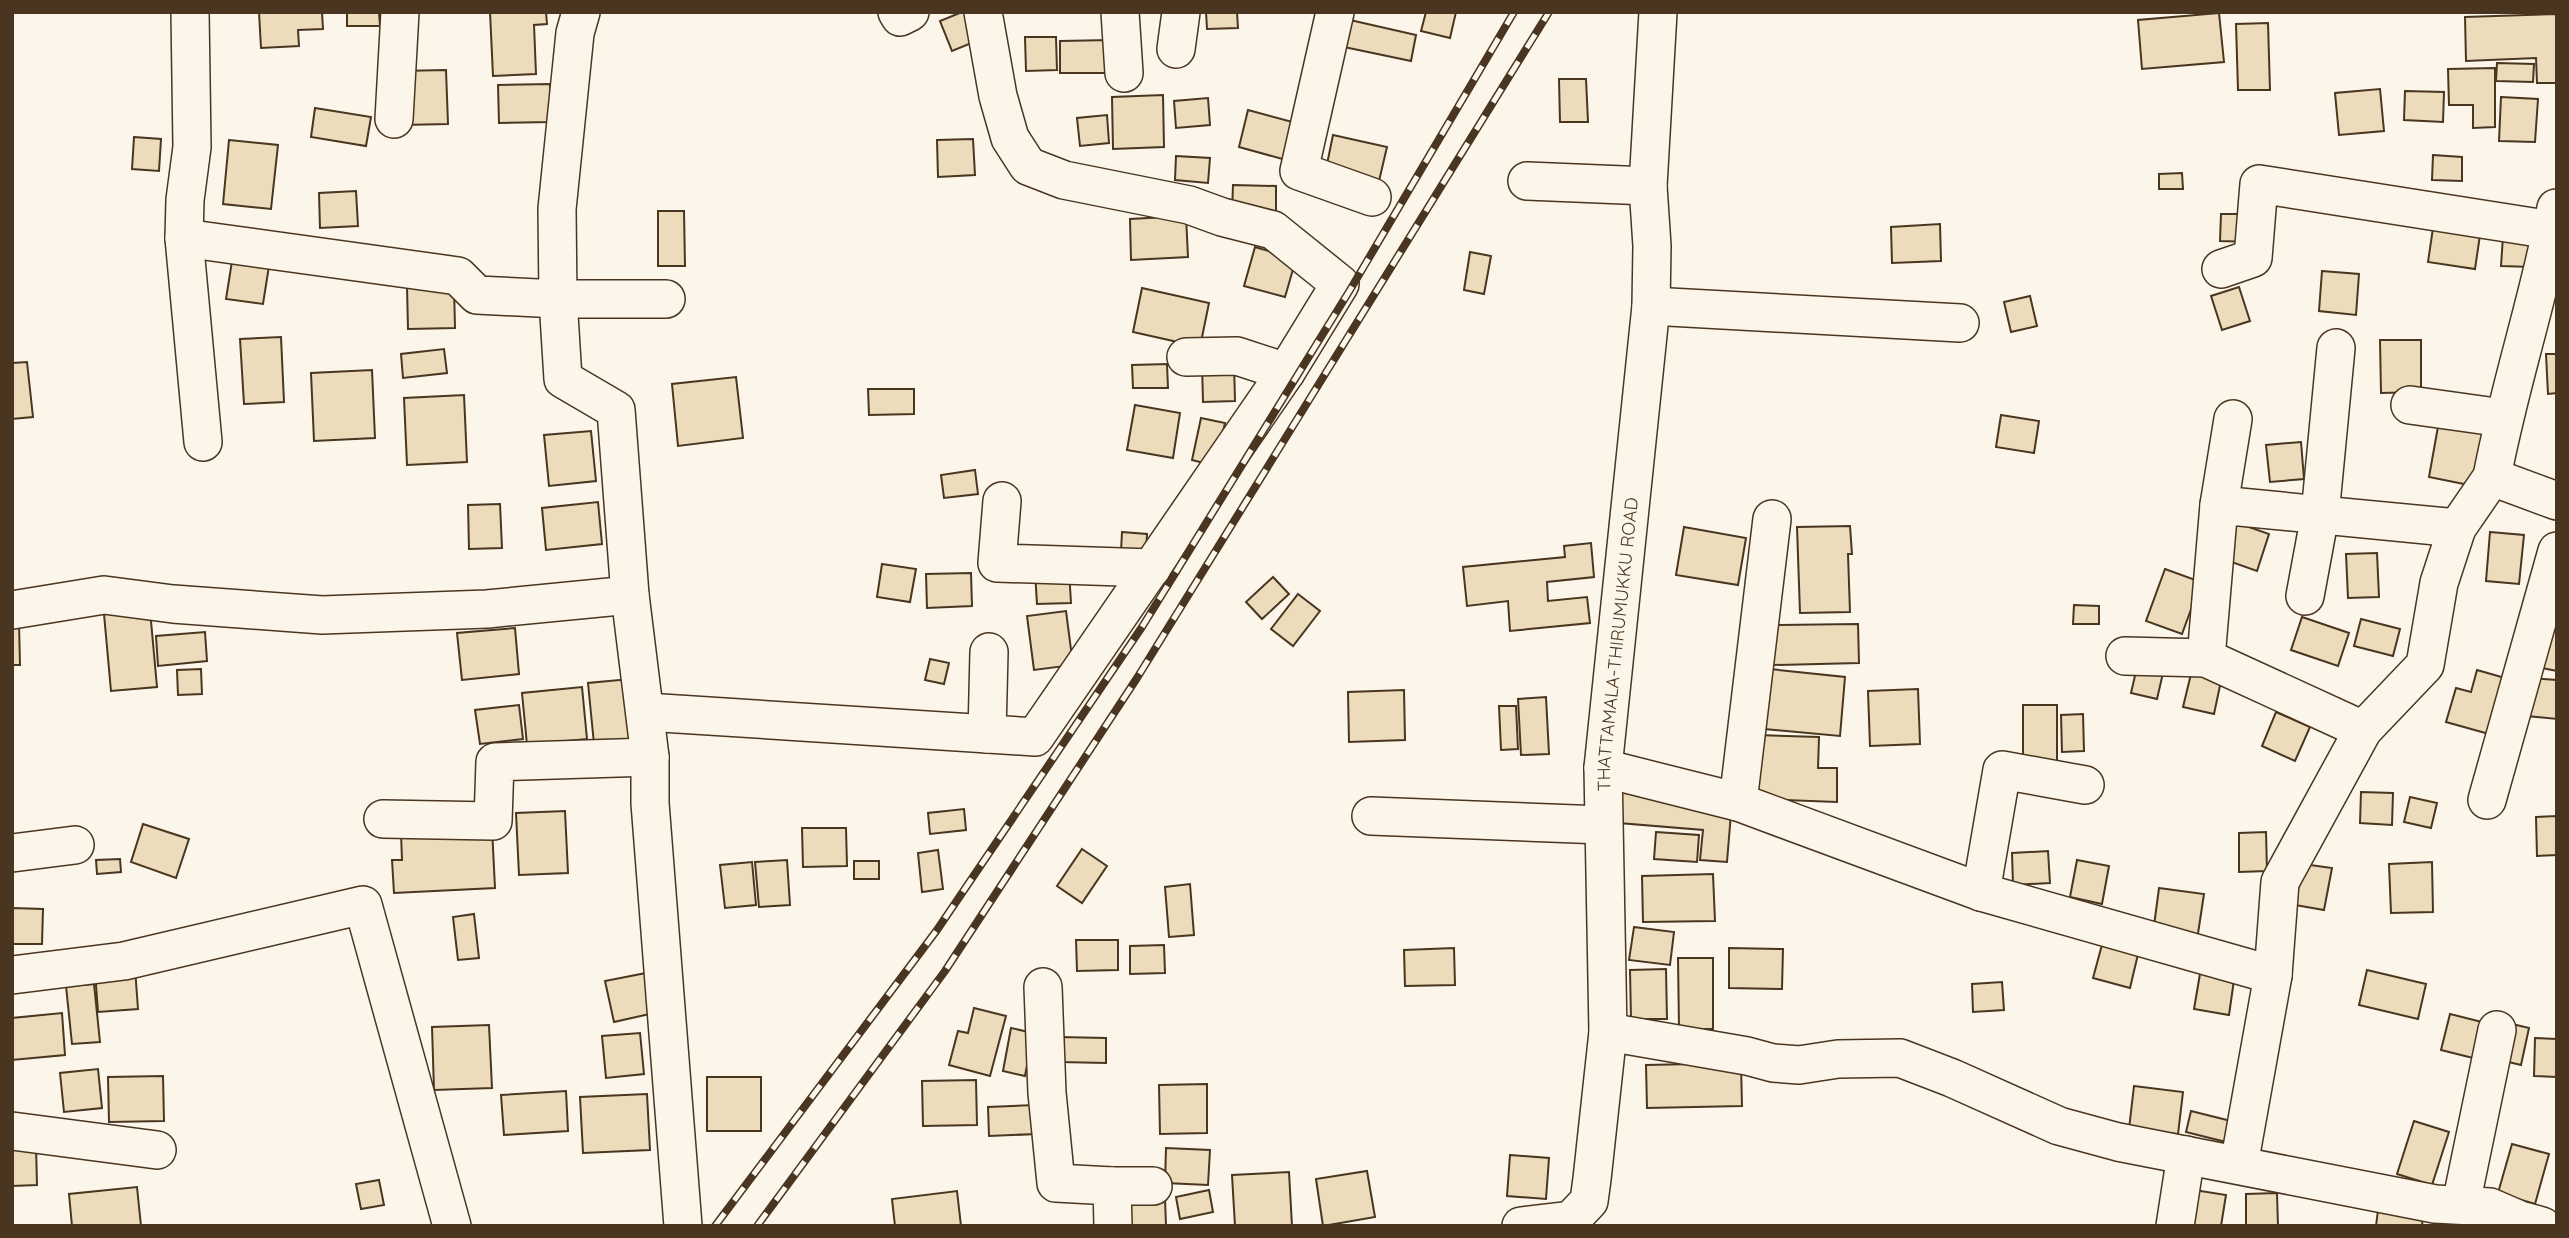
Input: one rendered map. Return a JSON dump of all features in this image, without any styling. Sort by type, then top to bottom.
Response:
[{"type":"street","points":[[190,12],[192,147],[185,200],[184,238],[203,442]]},
{"type":"street","points":[[394,119],[400,12]]},
{"type":"street","points":[[581,12],[575,33],[557,209],[558,299],[563,379],[617,410],[631,595],[650,757],[650,803],[683,1226]]},
{"type":"street","points":[[897,12],[900,17],[910,12]]},
{"type":"street","points":[[646,712],[1035,737],[1286,372],[1340,284],[1273,230],[1189,205],[1064,180],[1028,166],[1010,138],[1001,107],[983,12]]},
{"type":"street","points":[[1120,12],[1124,73]]},
{"type":"street","points":[[1176,49],[1181,12]]},
{"type":"street","points":[[1335,12],[1300,171],[1372,197]]},
{"type":"street","name":"THATTAMALA-THIRUMUKKU ROAD","points":[[1521,1226],[1571,1220],[1589,1201],[1608,1032],[1603,768],[1651,306],[1652,246],[1648,186],[1658,12]]},
{"type":"street","points":[[1527,181],[1648,186]]},
{"type":"street","points":[[2221,269],[2253,258],[2259,184],[2554,218],[2548,288],[2503,418],[2492,477],[2457,528],[2439,583],[2425,665],[2363,730],[2280,882],[2273,975],[2239,1165]]},
{"type":"street","points":[[184,238],[458,276],[477,295],[558,299],[666,299]]},
{"type":"street","points":[[1651,306],[1960,323]]},
{"type":"street","points":[[2305,596],[2320,515],[2336,348]]},
{"type":"street","points":[[1186,357],[1237,356],[1286,372]]},
{"type":"street","points":[[2410,405],[2503,418]]},
{"type":"street","points":[[2206,659],[2219,505],[2233,419]]},
{"type":"street","points":[[2492,477],[2557,501]]},
{"type":"street","points":[[1002,501],[998,563],[1152,568]]},
{"type":"street","points":[[2219,505],[2457,528]]},
{"type":"street","points":[[1738,802],[1772,519]]},
{"type":"street","points":[[2487,800],[2557,551]]},
{"type":"street","points":[[12,610],[104,595],[173,604],[322,615],[487,609],[631,595]]},
{"type":"street","points":[[987,734],[989,652]]},
{"type":"street","points":[[2125,656],[2206,659],[2363,730]]},
{"type":"street","points":[[383,819],[493,821],[495,762],[650,757]]},
{"type":"street","points":[[1603,768],[1738,802],[1980,892],[2273,975]]},
{"type":"street","points":[[1980,892],[2002,771],[2085,785]]},
{"type":"street","points":[[1371,816],[1602,825]]},
{"type":"street","points":[[12,853],[75,845]]},
{"type":"street","points":[[12,975],[124,961],[363,905],[452,1226]]},
{"type":"street","points":[[1043,986],[1047,1093],[1056,1183],[1153,1186]]},
{"type":"street","points":[[2443,1211],[2497,1030]]},
{"type":"street","points":[[1608,1032],[1773,1063],[1799,1065],[1838,1059],[1900,1058],[2059,1126],[2118,1142],[2239,1165],[2443,1211],[2490,1207],[2542,1226]]},
{"type":"street","points":[[12,1131],[157,1150]]},
{"type":"street","points":[[2175,1226],[2186,1156]]},
{"type":"street","points":[[1112,1186],[1113,1226]]},
{"type":"building","points":[[259,12],[322,12],[323,29],[298,30],[299,46],[261,48]]},
{"type":"building","points":[[347,12],[379,12],[380,26],[347,26]]},
{"type":"building","points":[[490,12],[546,12],[547,24],[534,25],[536,74],[493,76]]},
{"type":"building","points":[[968,12],[979,40],[952,51],[940,21]]},
{"type":"building","points":[[1206,12],[1237,12],[1238,28],[1207,29]]},
{"type":"building","points":[[1426,12],[1456,12],[1450,38],[1421,31]]},
{"type":"building","points":[[2219,13],[2224,62],[2142,69],[2138,20]]},
{"type":"building","points":[[2557,14],[2557,83],[2537,83],[2536,58],[2466,61],[2465,17]]},
{"type":"building","points":[[1350,20],[1416,35],[1411,61],[1344,47]]},
{"type":"building","points":[[2268,23],[2270,90],[2238,90],[2236,24]]},
{"type":"building","points":[[1025,37],[1056,37],[1057,70],[1026,71]]},
{"type":"building","points":[[1110,40],[1110,73],[1060,73],[1060,41]]},
{"type":"building","points":[[2497,63],[2534,64],[2533,82],[2496,81]]},
{"type":"building","points":[[2495,68],[2495,127],[2473,128],[2473,105],[2449,105],[2448,69]]},
{"type":"building","points":[[446,70],[448,124],[402,125],[399,71]]},
{"type":"building","points":[[1559,79],[1586,79],[1588,122],[1560,122]]},
{"type":"building","points":[[550,84],[551,122],[499,123],[498,85]]},
{"type":"building","points":[[2380,89],[2384,131],[2339,135],[2335,93]]},
{"type":"building","points":[[2405,91],[2444,92],[2443,122],[2404,120]]},
{"type":"building","points":[[1163,95],[1164,147],[1113,149],[1112,97]]},
{"type":"building","points":[[2501,97],[2538,99],[2535,142],[2499,141]]},
{"type":"building","points":[[1208,98],[1210,125],[1176,128],[1174,101]]},
{"type":"building","points":[[315,108],[371,117],[366,146],[311,137]]},
{"type":"building","points":[[1248,110],[1296,123],[1286,160],[1239,147]]},
{"type":"building","points":[[1107,115],[1109,143],[1080,146],[1077,118]]},
{"type":"building","points":[[1333,135],[1387,147],[1379,181],[1326,169]]},
{"type":"building","points":[[134,137],[161,139],[159,171],[132,169]]},
{"type":"building","points":[[973,139],[975,175],[938,177],[937,140]]},
{"type":"building","points":[[229,140],[278,145],[271,209],[223,204]]},
{"type":"building","points":[[2433,155],[2462,157],[2462,181],[2432,180]]},
{"type":"building","points":[[1176,156],[1210,158],[1208,183],[1175,180]]},
{"type":"building","points":[[2182,173],[2183,189],[2159,189],[2159,174]]},
{"type":"building","points":[[1233,185],[1276,186],[1276,213],[1232,212]]},
{"type":"building","points":[[356,191],[358,226],[320,228],[319,193]]},
{"type":"building","points":[[658,211],[684,211],[685,266],[658,266]]},
{"type":"building","points":[[2221,214],[2253,214],[2252,242],[2220,241]]},
{"type":"building","points":[[1186,216],[1188,257],[1131,260],[1130,219]]},
{"type":"building","points":[[1940,224],[1941,261],[1892,263],[1891,227]]},
{"type":"building","points":[[2433,228],[2480,235],[2475,269],[2428,262]]},
{"type":"building","points":[[2503,236],[2533,237],[2532,267],[2501,266]]},
{"type":"building","points":[[1255,247],[1296,259],[1285,297],[1244,286]]},
{"type":"building","points":[[1470,252],[1491,256],[1484,294],[1464,290]]},
{"type":"building","points":[[232,261],[269,266],[263,304],[226,299]]},
{"type":"building","points":[[2322,271],[2359,274],[2356,315],[2319,311]]},
{"type":"building","points":[[454,286],[455,328],[408,329],[407,287]]},
{"type":"building","points":[[2239,287],[2250,321],[2222,330],[2211,296]]},
{"type":"building","points":[[1142,288],[1209,303],[1200,347],[1133,332]]},
{"type":"building","points":[[2030,296],[2037,326],[2011,332],[2004,302]]},
{"type":"building","points":[[281,337],[284,402],[244,404],[240,339]]},
{"type":"building","points":[[2380,340],[2421,340],[2421,392],[2381,393]]},
{"type":"building","points":[[444,349],[447,373],[403,378],[401,354]]},
{"type":"building","points":[[2546,354],[2557,354],[2557,393],[2548,394]]},
{"type":"building","points":[[27,362],[33,417],[12,419],[12,363]]},
{"type":"building","points":[[1234,363],[1235,401],[1203,402],[1202,364]]},
{"type":"building","points":[[1167,364],[1168,388],[1133,388],[1132,365]]},
{"type":"building","points":[[372,370],[375,438],[314,441],[311,373]]},
{"type":"building","points":[[736,377],[743,438],[678,446],[672,384]]},
{"type":"building","points":[[868,389],[914,389],[914,414],[869,415]]},
{"type":"building","points":[[464,395],[467,462],[407,465],[404,398]]},
{"type":"building","points":[[1135,405],[1180,413],[1173,458],[1127,450]]},
{"type":"building","points":[[2001,415],[2039,421],[2034,453],[1996,447]]},
{"type":"building","points":[[1201,418],[1225,423],[1215,466],[1192,460]]},
{"type":"building","points":[[2439,421],[2489,430],[2479,487],[2429,477]]},
{"type":"building","points":[[591,431],[596,481],[549,486],[544,435]]},
{"type":"building","points":[[2301,442],[2304,479],[2270,482],[2266,445]]},
{"type":"building","points":[[975,470],[978,494],[944,498],[941,475]]},
{"type":"building","points":[[598,502],[602,544],[546,550],[542,508]]},
{"type":"building","points":[[500,504],[502,548],[469,549],[468,505]]},
{"type":"building","points":[[2232,521],[2269,534],[2257,571],[2220,558]]},
{"type":"building","points":[[1850,526],[1850,612],[1800,613],[1797,527]]},
{"type":"building","points":[[1684,527],[1746,538],[1738,585],[1676,575]]},
{"type":"building","points":[[1122,532],[1147,534],[1146,553],[1121,551]]},
{"type":"building","points":[[2490,532],[2524,535],[2519,584],[2486,581]]},
{"type":"building","points":[[1591,543],[1594,577],[1547,582],[1548,601],[1587,597],[1590,623],[1510,631],[1508,601],[1467,606],[1463,567],[1565,557],[1564,546]]},
{"type":"building","points":[[2377,553],[2379,597],[2348,598],[2346,554]]},
{"type":"building","points":[[882,564],[916,569],[910,602],[877,597]]},
{"type":"building","points":[[2165,569],[2201,582],[2182,634],[2146,621]]},
{"type":"building","points":[[1069,570],[1071,603],[1037,604],[1035,572]]},
{"type":"building","points":[[971,573],[972,606],[927,608],[926,574]]},
{"type":"building","points":[[1273,577],[1289,594],[1262,619],[1246,602]]},
{"type":"building","points":[[1298,594],[1320,611],[1293,646],[1271,629]]},
{"type":"building","points":[[2074,605],[2099,606],[2099,624],[2073,624]]},
{"type":"building","points":[[2557,609],[2557,671],[2542,668]]},
{"type":"building","points":[[150,610],[157,687],[111,691],[104,614]]},
{"type":"building","points":[[1066,611],[1073,665],[1034,670],[1027,616]]},
{"type":"building","points":[[2302,617],[2349,633],[2338,666],[2291,650]]},
{"type":"building","points":[[2361,619],[2400,629],[2393,656],[2354,646]]},
{"type":"building","points":[[12,623],[19,623],[20,665],[12,665]]},
{"type":"building","points":[[1858,624],[1859,663],[1773,665],[1773,625]]},
{"type":"building","points":[[515,628],[519,674],[462,680],[457,633]]},
{"type":"building","points":[[205,632],[207,661],[158,666],[156,636]]},
{"type":"building","points":[[930,659],[949,663],[944,684],[925,680]]},
{"type":"building","points":[[2137,667],[2163,673],[2157,699],[2131,693]]},
{"type":"building","points":[[1760,668],[1845,677],[1840,736],[1754,728]]},
{"type":"building","points":[[201,669],[202,694],[178,695],[177,670]]},
{"type":"building","points":[[2477,670],[2505,678],[2489,734],[2446,722],[2456,688],[2471,692]]},
{"type":"building","points":[[2191,674],[2221,681],[2214,714],[2183,707]]},
{"type":"building","points":[[2530,678],[2557,680],[2557,719],[2527,716]]},
{"type":"building","points":[[630,679],[636,740],[594,744],[588,683]]},
{"type":"building","points":[[582,687],[587,739],[527,745],[522,693]]},
{"type":"building","points":[[1918,689],[1920,744],[1870,746],[1868,691]]},
{"type":"building","points":[[1404,690],[1405,740],[1349,742],[1348,692]]},
{"type":"building","points":[[1546,697],[1549,754],[1521,755],[1518,699]]},
{"type":"building","points":[[519,705],[523,739],[480,744],[475,710]]},
{"type":"building","points":[[2023,705],[2057,705],[2057,764],[2023,764]]},
{"type":"building","points":[[1499,706],[1516,706],[1518,749],[1501,750]]},
{"type":"building","points":[[2276,712],[2310,727],[2295,761],[2262,746]]},
{"type":"building","points":[[2083,714],[2084,751],[2062,752],[2061,715]]},
{"type":"building","points":[[1756,735],[1819,737],[1818,768],[1837,768],[1837,802],[1754,799]]},
{"type":"building","points":[[1621,791],[1732,801],[1727,862],[1700,860],[1703,830],[1619,823]]},
{"type":"building","points":[[2361,792],[2393,793],[2392,825],[2360,823]]},
{"type":"building","points":[[2410,797],[2437,803],[2431,828],[2404,822]]},
{"type":"building","points":[[964,809],[966,830],[930,834],[928,813]]},
{"type":"building","points":[[565,811],[568,873],[519,875],[516,813]]},
{"type":"building","points":[[2557,816],[2557,855],[2537,856],[2536,817]]},
{"type":"building","points":[[143,824],[189,839],[176,878],[131,862]]},
{"type":"building","points":[[492,828],[495,888],[394,893],[392,860],[402,860],[401,833]]},
{"type":"building","points":[[802,828],[846,828],[847,866],[803,867]]},
{"type":"building","points":[[1656,832],[1699,835],[1697,862],[1654,859]]},
{"type":"building","points":[[2266,832],[2267,871],[2239,872],[2239,833]]},
{"type":"building","points":[[1082,849],[1107,866],[1082,903],[1057,886]]},
{"type":"building","points":[[938,850],[943,889],[922,892],[918,853]]},
{"type":"building","points":[[2048,851],[2050,883],[2013,885],[2012,853]]},
{"type":"building","points":[[120,859],[121,872],[97,874],[96,860]]},
{"type":"building","points":[[787,860],[790,905],[759,907],[755,862]]},
{"type":"building","points":[[2077,860],[2109,866],[2102,904],[2070,897]]},
{"type":"building","points":[[854,861],[879,861],[879,879],[854,879]]},
{"type":"building","points":[[752,862],[756,905],[725,908],[720,865]]},
{"type":"building","points":[[2432,862],[2433,912],[2391,913],[2389,864]]},
{"type":"building","points":[[2303,864],[2332,868],[2324,910],[2295,905]]},
{"type":"building","points":[[1713,874],[1715,921],[1643,922],[1642,876]]},
{"type":"building","points":[[1190,884],[1194,935],[1169,937],[1165,887]]},
{"type":"building","points":[[2159,888],[2204,894],[2197,940],[2153,933]]},
{"type":"building","points":[[12,908],[43,909],[42,944],[12,944]]},
{"type":"building","points":[[474,914],[479,958],[458,960],[453,917]]},
{"type":"building","points":[[1634,927],[1674,932],[1670,965],[1629,960]]},
{"type":"building","points":[[1076,940],[1118,940],[1118,970],[1077,971]]},
{"type":"building","points":[[2103,941],[2139,950],[2130,988],[2093,978]]},
{"type":"building","points":[[1164,945],[1165,973],[1130,974],[1130,946]]},
{"type":"building","points":[[1454,948],[1455,985],[1405,986],[1404,950]]},
{"type":"building","points":[[1729,948],[1783,949],[1782,989],[1729,988]]},
{"type":"building","points":[[1678,958],[1713,958],[1713,1029],[1679,1029]]},
{"type":"building","points":[[135,968],[138,1009],[98,1012],[95,971]]},
{"type":"building","points":[[2201,968],[2235,973],[2229,1015],[2194,1009]]},
{"type":"building","points":[[1666,969],[1667,1019],[1631,1019],[1630,970]]},
{"type":"building","points":[[2367,970],[2426,984],[2418,1019],[2359,1005]]},
{"type":"building","points":[[646,973],[654,1013],[614,1022],[605,981]]},
{"type":"building","points":[[2002,982],[2004,1010],[1973,1012],[1972,984]]},
{"type":"building","points":[[94,984],[100,1042],[72,1044],[66,986]]},
{"type":"building","points":[[974,1008],[1006,1016],[990,1076],[949,1065],[958,1031],[968,1033]]},
{"type":"building","points":[[62,1013],[65,1055],[12,1060],[12,1018]]},
{"type":"building","points":[[2450,1014],[2498,1026],[2489,1062],[2441,1050]]},
{"type":"building","points":[[2504,1022],[2529,1028],[2521,1065],[2496,1059]]},
{"type":"building","points":[[489,1025],[492,1088],[434,1090],[432,1027]]},
{"type":"building","points":[[1011,1028],[1033,1033],[1025,1076],[1003,1071]]},
{"type":"building","points":[[640,1033],[644,1074],[606,1078],[602,1036]]},
{"type":"building","points":[[1060,1037],[1106,1038],[1106,1063],[1059,1062]]},
{"type":"building","points":[[2535,1038],[2557,1039],[2557,1077],[2534,1076]]},
{"type":"building","points":[[1741,1063],[1742,1106],[1647,1108],[1646,1065]]},
{"type":"building","points":[[98,1069],[102,1108],[64,1112],[60,1073]]},
{"type":"building","points":[[163,1076],[164,1121],[109,1122],[108,1077]]},
{"type":"building","points":[[707,1077],[761,1077],[761,1131],[707,1131]]},
{"type":"building","points":[[976,1080],[977,1125],[923,1126],[922,1081]]},
{"type":"building","points":[[1207,1084],[1207,1133],[1160,1134],[1159,1085]]},
{"type":"building","points":[[2134,1086],[2183,1092],[2178,1134],[2129,1129]]},
{"type":"building","points":[[566,1091],[568,1131],[504,1135],[501,1095]]},
{"type":"building","points":[[647,1094],[650,1150],[583,1153],[580,1097]]},
{"type":"building","points":[[1036,1105],[1037,1134],[989,1136],[988,1107]]},
{"type":"building","points":[[2191,1111],[2235,1122],[2230,1143],[2186,1132]]},
{"type":"building","points":[[2414,1121],[2449,1132],[2432,1185],[2397,1174]]},
{"type":"building","points":[[2512,1144],[2549,1154],[2535,1204],[2498,1193]]},
{"type":"building","points":[[36,1145],[37,1185],[12,1186],[12,1146]]},
{"type":"building","points":[[1166,1148],[1210,1150],[1208,1185],[1165,1183]]},
{"type":"building","points":[[1510,1155],[1549,1158],[1546,1199],[1507,1196]]},
{"type":"building","points":[[1367,1171],[1375,1217],[1323,1226],[1316,1179]]},
{"type":"building","points":[[1289,1172],[1292,1226],[1235,1226],[1232,1175]]},
{"type":"building","points":[[379,1180],[384,1205],[361,1209],[356,1184]]},
{"type":"building","points":[[137,1187],[141,1226],[72,1226],[69,1194]]},
{"type":"building","points":[[2188,1189],[2226,1195],[2221,1226],[2182,1226]]},
{"type":"building","points":[[1209,1190],[1213,1212],[1180,1219],[1176,1197]]},
{"type":"building","points":[[957,1191],[961,1226],[895,1226],[892,1199]]},
{"type":"building","points":[[2277,1193],[2278,1226],[2246,1226],[2246,1194]]},
{"type":"building","points":[[1165,1198],[1166,1226],[1123,1226],[1123,1199]]},
{"type":"building","points":[[2378,1210],[2423,1216],[2422,1226],[2376,1226]]},
{"type":"railway","points":[[715,1226],[937,930],[1142,627],[1350,290],[1514,12]]},
{"type":"railway","points":[[757,1226],[945,971],[1137,678],[1549,12]]}]
